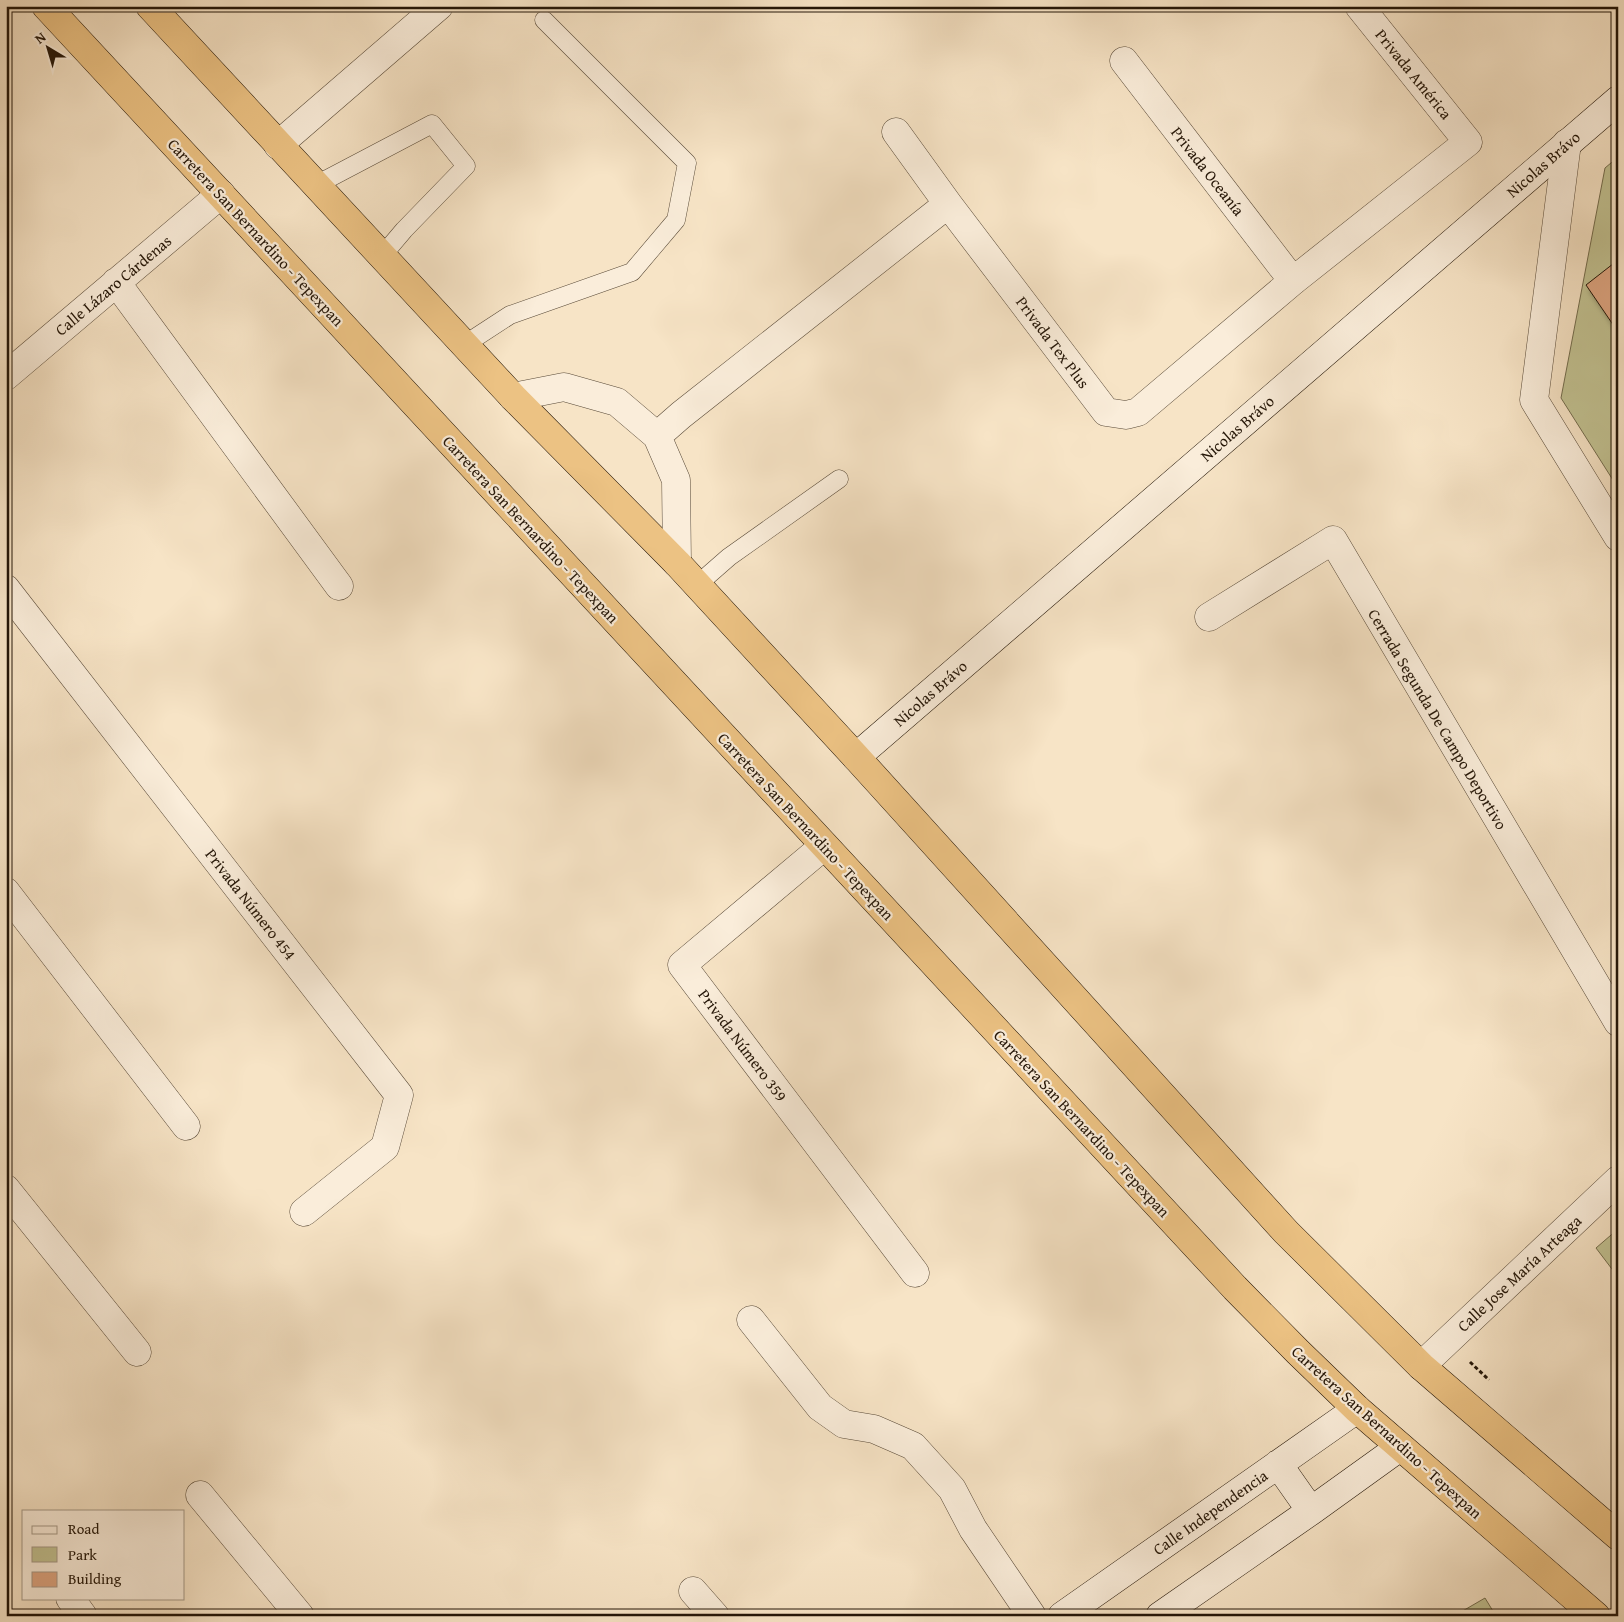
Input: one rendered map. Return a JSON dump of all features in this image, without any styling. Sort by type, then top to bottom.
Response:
[{"type":"highway","name":"Carretera San Bernardino - Tepexpan","points":[[46,6],[1235,1288],[1357,1409],[1596,1616]]},
{"type":"highway","points":[[150,6],[513,397],[677,563],[856,757],[1286,1232],[1421,1366],[1618,1536]]},
{"type":"street","points":[[278,145],[438,6]]},
{"type":"street","name":"Privada América","points":[[1360,6],[1468,142]]},
{"type":"street","name":"Privada Oceanía","points":[[1124,61],[1293,281]]},
{"type":"street","name":"Nicolas Brávo","points":[[856,757],[1618,100]]},
{"type":"street","name":"Privada Tex Plus","points":[[896,132],[948,204],[1106,412],[1126,415],[1138,412],[1293,281],[1468,142]]},
{"type":"street","points":[[1567,143],[1534,400],[1618,537]]},
{"type":"street","name":"Calle Lázaro Cárdenas","points":[[6,376],[221,194]]},
{"type":"street","points":[[657,436],[948,204]]},
{"type":"street","points":[[116,282],[339,586]]},
{"type":"street","points":[[513,397],[564,388],[617,402],[657,436],[676,480],[677,563]]},
{"type":"street","name":"Cerrada Segunda De Campo Deportivo","points":[[1209,617],[1332,540],[1618,1022]]},
{"type":"street","name":"Privada Número 454","points":[[6,589],[399,1095],[385,1147],[304,1212]]},
{"type":"street","name":"Privada Número 359","points":[[824,846],[682,965],[914,1274]]},
{"type":"street","points":[[6,892],[186,1126]]},
{"type":"street","name":"Calle Jose María Arteaga","points":[[1421,1366],[1618,1180]]},
{"type":"street","points":[[6,1189],[137,1352]]},
{"type":"street","points":[[751,1320],[820,1407],[844,1424],[874,1429],[913,1446],[952,1489],[973,1529],[1032,1616]]},
{"type":"street","name":"Calle Independencia","points":[[1062,1616],[1357,1409]]},
{"type":"street","points":[[1160,1616],[1311,1511],[1400,1446]]},
{"type":"street","points":[[1278,1464],[1311,1511]]},
{"type":"street","points":[[200,1495],[300,1616]]},
{"type":"street","points":[[693,1591],[715,1616]]},
{"type":"street","points":[[71,1600],[83,1616]]},
{"type":"lane","points":[[464,345],[510,315],[632,272],[676,220],[687,163],[544,20]]},
{"type":"lane","points":[[316,185],[432,124],[466,166],[404,230],[382,256]]},
{"type":"lane","points":[[697,585],[729,557],[840,479]]},
{"type":"green space","points":[[1618,157],[1618,488],[1561,398],[1605,168]]},
{"type":"green space","points":[[1618,1229],[1618,1277],[1596,1248]]},
{"type":"green space","points":[[1485,1598],[1496,1616],[1454,1616]]},
{"type":"building","points":[[1618,260],[1618,332],[1586,285]]}]
